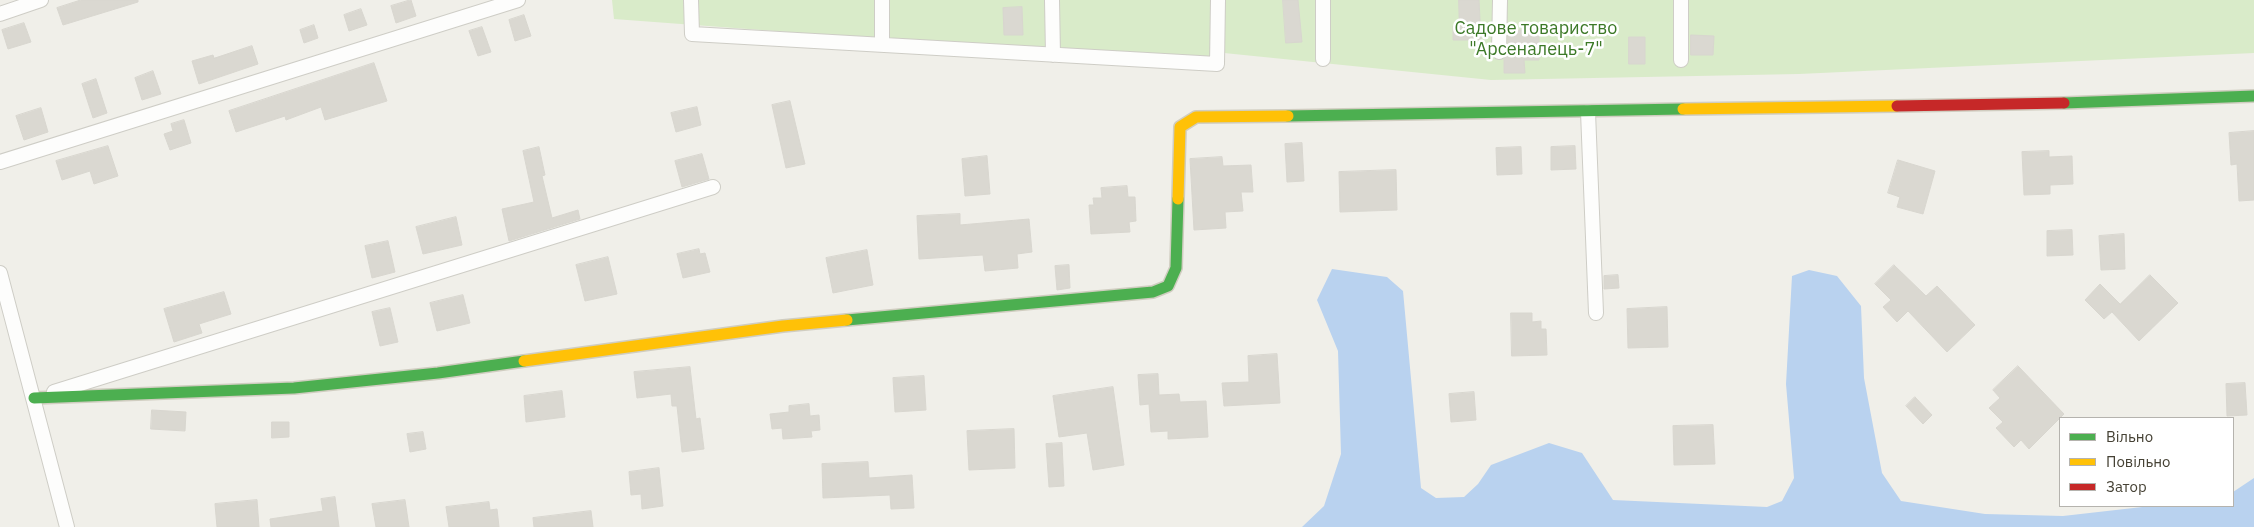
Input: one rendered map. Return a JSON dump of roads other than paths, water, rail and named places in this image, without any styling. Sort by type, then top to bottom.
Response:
[{"type":"street","points":[[0,14],[41,0]]},
{"type":"street","points":[[0,162],[518,0]]},
{"type":"street","points":[[691,0],[692,34],[1217,64],[1218,0]]},
{"type":"street","points":[[882,0],[882,45]]},
{"type":"street","points":[[1052,0],[1053,55]]},
{"type":"street","points":[[1323,0],[1323,59]]},
{"type":"street","points":[[1499,52],[1500,0]]},
{"type":"street","points":[[1681,0],[1681,60]]},
{"type":"street","points":[[34,398],[294,388],[438,373],[783,326],[1153,292],[1168,286],[1176,268],[1180,127],[1196,117],[2084,104],[2254,96]]},
{"type":"street","points":[[1588,112],[1596,313]]},
{"type":"street","points":[[34,398],[712,187]]},
{"type":"street","points":[[0,273],[66,527]]},
{"type":"water","points":[[1332,269],[1387,277],[1403,291],[1421,488],[1436,498],[1464,497],[1478,484],[1491,465],[1549,443],[1582,453],[1613,500],[1767,507],[1782,501],[1794,478],[1786,384],[1792,276],[1809,270],[1837,276],[1861,306],[1864,378],[1882,473],[1901,501],[1985,514],[2063,516],[2142,507],[2234,507],[2234,491],[2254,478],[2254,527],[1302,527],[1324,506],[1341,454],[1338,351],[1317,300]]},
{"type":"park label","name":"Садове товариство \"Арсеналець-7\"","points":[[1536,39]]}]
